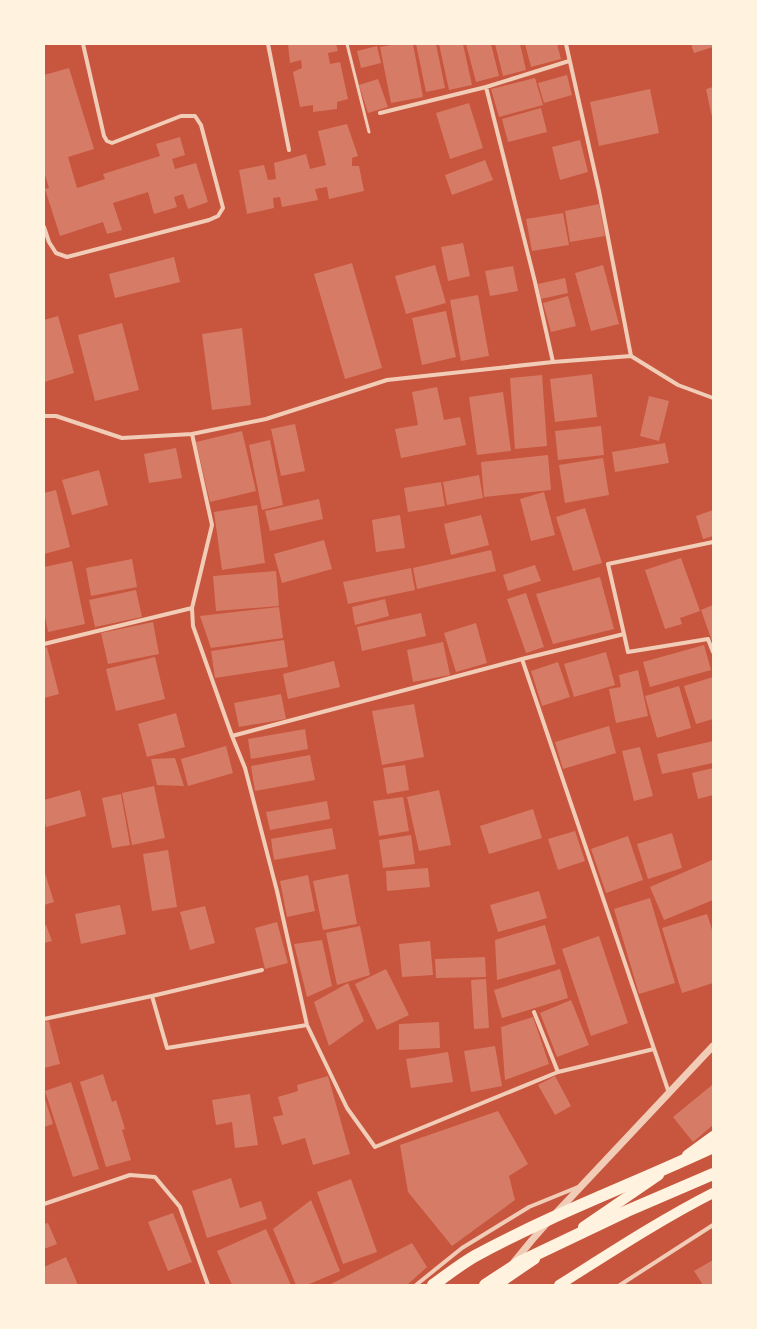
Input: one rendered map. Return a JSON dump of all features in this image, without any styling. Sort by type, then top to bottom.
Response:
[{"type":"highway","points":[[433,1285],[474,1256],[566,1211],[678,1163],[713,1146]]},
{"type":"highway","points":[[485,1285],[520,1262],[627,1211],[713,1174]]},
{"type":"main road","points":[[497,1285],[617,1205],[713,1136]]},
{"type":"main road","points":[[559,1285],[631,1239],[688,1205],[713,1193]]},
{"type":"street","points":[[44,226],[49,242],[56,253],[67,257],[209,220],[218,216],[223,208],[201,125],[195,116],[181,116],[112,143],[107,141],[104,136],[83,44]]},
{"type":"street","points":[[268,44],[289,150]]},
{"type":"street","points":[[566,44],[599,191],[631,356]]},
{"type":"street","points":[[380,113],[486,87],[569,61]]},
{"type":"street","points":[[486,87],[535,282],[553,362]]},
{"type":"street","points":[[44,416],[56,416],[122,438],[192,434],[266,418],[387,380],[553,362],[631,356],[678,385],[713,398]]},
{"type":"street","points":[[192,434],[212,525],[192,608],[193,626],[232,736],[245,768],[278,891],[307,1025],[347,1108],[375,1147],[558,1072],[654,1049]]},
{"type":"street","points":[[713,542],[608,564],[628,652],[708,639],[713,652]]},
{"type":"street","points":[[44,644],[192,608]]},
{"type":"street","points":[[232,736],[522,659],[624,634]]},
{"type":"street","points":[[522,659],[669,1093]]},
{"type":"street","points":[[44,1019],[152,996],[262,970]]},
{"type":"street","points":[[152,996],[167,1048],[307,1025]]},
{"type":"street","points":[[534,1012],[558,1072]]},
{"type":"street","points":[[497,1285],[532,1240],[713,1046]]},
{"type":"street","points":[[44,1204],[130,1175],[155,1177],[180,1207],[208,1285]]},
{"type":"street","points":[[416,1285],[462,1248],[522,1211],[584,1185]]},
{"type":"street","points":[[620,1285],[713,1226]]},
{"type":"lane","points":[[347,44],[369,132]]},
{"type":"building","points":[[288,44],[336,44],[338,51],[328,53],[330,64],[340,62],[348,99],[337,102],[337,109],[313,112],[313,105],[300,107],[293,72],[302,68],[301,60],[290,63]]},
{"type":"building","points":[[397,44],[413,44],[423,97],[391,103],[380,47]]},
{"type":"building","points":[[416,44],[436,44],[445,88],[426,92]]},
{"type":"building","points":[[439,44],[463,44],[472,85],[449,90]]},
{"type":"building","points":[[466,44],[491,44],[499,76],[476,82]]},
{"type":"building","points":[[495,44],[520,44],[526,70],[503,76]]},
{"type":"building","points":[[525,44],[557,44],[561,59],[531,67]]},
{"type":"building","points":[[691,44],[712,44],[713,47],[694,53]]},
{"type":"building","points":[[377,46],[381,63],[361,68],[357,51]]},
{"type":"building","points":[[69,68],[94,149],[68,157],[77,188],[105,179],[103,174],[160,156],[156,144],[180,137],[185,155],[172,159],[175,169],[196,163],[208,202],[188,209],[183,194],[174,197],[177,207],[154,214],[148,192],[113,203],[122,230],[107,234],[103,222],[60,236],[45,189],[49,188],[44,171],[44,75]]},
{"type":"building","points":[[567,75],[572,95],[544,103],[538,83]]},
{"type":"building","points":[[535,78],[543,105],[499,117],[491,89]]},
{"type":"building","points":[[378,79],[388,107],[368,113],[359,85]]},
{"type":"building","points":[[713,87],[713,116],[712,117],[706,89]]},
{"type":"building","points":[[650,89],[659,133],[599,146],[590,102]]},
{"type":"building","points":[[469,103],[483,148],[450,159],[436,113]]},
{"type":"building","points":[[541,108],[547,132],[508,142],[502,119]]},
{"type":"building","points":[[347,124],[358,156],[352,158],[352,166],[359,166],[364,191],[329,199],[327,187],[315,189],[318,200],[282,207],[280,197],[273,198],[274,208],[247,214],[239,170],[264,165],[268,180],[276,179],[274,163],[306,154],[310,169],[326,165],[318,131]]},
{"type":"building","points":[[580,140],[588,172],[560,180],[552,147]]},
{"type":"building","points":[[485,160],[493,180],[452,195],[445,175]]},
{"type":"building","points":[[599,204],[605,236],[570,242],[565,211]]},
{"type":"building","points":[[563,213],[569,245],[532,251],[526,219]]},
{"type":"building","points":[[463,243],[470,276],[448,281],[441,247]]},
{"type":"building","points":[[174,257],[180,282],[115,298],[109,274]]},
{"type":"building","points":[[352,263],[382,368],[345,379],[314,274]]},
{"type":"building","points":[[435,265],[446,303],[406,314],[395,276]]},
{"type":"building","points":[[603,265],[619,324],[591,331],[575,273]]},
{"type":"building","points":[[513,266],[518,291],[490,296],[485,271]]},
{"type":"building","points":[[565,278],[568,293],[541,299],[538,284]]},
{"type":"building","points":[[478,295],[489,356],[461,361],[450,300]]},
{"type":"building","points":[[568,296],[576,326],[551,332],[543,303]]},
{"type":"building","points":[[446,311],[456,357],[422,365],[412,318]]},
{"type":"building","points":[[58,316],[74,373],[44,382],[44,320]]},
{"type":"building","points":[[122,323],[139,390],[95,401],[78,335]]},
{"type":"building","points":[[242,328],[251,405],[212,410],[202,334]]},
{"type":"building","points":[[592,374],[597,417],[555,422],[550,379]]},
{"type":"building","points":[[542,375],[547,446],[515,449],[510,378]]},
{"type":"building","points":[[437,387],[444,420],[460,417],[466,445],[401,458],[395,429],[418,425],[412,392]]},
{"type":"building","points":[[503,392],[511,451],[477,455],[469,397]]},
{"type":"building","points":[[649,396],[669,401],[659,441],[640,436]]},
{"type":"building","points":[[295,424],[305,471],[281,476],[271,429]]},
{"type":"building","points":[[601,426],[604,455],[558,460],[555,431]]},
{"type":"building","points":[[242,431],[256,491],[210,502],[196,442]]},
{"type":"building","points":[[270,440],[283,505],[262,510],[249,445]]},
{"type":"building","points":[[665,443],[669,463],[615,472],[612,452]]},
{"type":"building","points":[[176,448],[182,478],[149,483],[144,454]]},
{"type":"building","points":[[548,455],[551,490],[484,497],[481,462]]},
{"type":"building","points":[[603,458],[609,495],[565,503],[559,465]]},
{"type":"building","points":[[99,470],[108,505],[72,515],[62,480]]},
{"type":"building","points":[[479,475],[483,498],[447,505],[443,482]]},
{"type":"building","points":[[441,482],[445,506],[408,512],[404,488]]},
{"type":"building","points":[[56,490],[70,547],[44,554],[44,493]]},
{"type":"building","points":[[544,492],[555,535],[531,541],[520,499]]},
{"type":"building","points":[[319,499],[323,519],[270,531],[265,511]]},
{"type":"building","points":[[257,505],[265,563],[222,570],[214,512]]},
{"type":"building","points":[[585,508],[602,563],[573,571],[556,517]]},
{"type":"building","points":[[713,510],[713,536],[703,539],[696,516]]},
{"type":"building","points":[[400,515],[405,548],[376,552],[372,520]]},
{"type":"building","points":[[481,515],[489,545],[451,555],[444,524]]},
{"type":"building","points":[[324,540],[332,569],[282,583],[274,554]]},
{"type":"building","points":[[491,550],[496,571],[417,589],[413,568]]},
{"type":"building","points":[[681,558],[700,611],[680,618],[682,624],[665,629],[645,570]]},
{"type":"building","points":[[132,559],[137,587],[91,596],[86,568]]},
{"type":"building","points":[[72,561],[85,624],[48,632],[44,611],[44,567]]},
{"type":"building","points":[[535,565],[541,581],[508,591],[503,575]]},
{"type":"building","points":[[411,568],[415,590],[348,604],[343,582]]},
{"type":"building","points":[[276,571],[279,606],[216,611],[213,576]]},
{"type":"building","points":[[600,577],[614,629],[553,644],[536,594]]},
{"type":"building","points":[[136,590],[142,617],[95,627],[89,600]]},
{"type":"building","points":[[526,593],[544,647],[526,653],[507,599]]},
{"type":"building","points":[[385,599],[389,616],[355,625],[352,607]]},
{"type":"building","points":[[713,605],[713,644],[701,610]]},
{"type":"building","points":[[279,607],[283,638],[211,648],[200,616]]},
{"type":"building","points":[[421,613],[426,636],[362,651],[357,627]]},
{"type":"building","points":[[153,622],[159,654],[108,664],[101,633]]},
{"type":"building","points":[[476,623],[487,663],[456,672],[444,633]]},
{"type":"building","points":[[284,640],[288,667],[215,678],[211,651]]},
{"type":"building","points":[[443,642],[450,675],[413,682],[407,650]]},
{"type":"building","points":[[704,645],[711,670],[650,687],[643,662]]},
{"type":"building","points":[[47,647],[59,694],[44,698],[44,648]]},
{"type":"building","points":[[606,652],[615,685],[574,697],[564,664]]},
{"type":"building","points":[[155,657],[165,699],[116,711],[106,669]]},
{"type":"building","points":[[334,661],[340,687],[288,699],[283,674]]},
{"type":"building","points":[[558,662],[570,697],[542,706],[531,671]]},
{"type":"building","points":[[638,670],[648,716],[616,723],[609,689],[621,687],[619,675]]},
{"type":"building","points":[[713,677],[713,719],[696,724],[684,686]]},
{"type":"building","points":[[679,686],[691,728],[657,738],[645,696]]},
{"type":"building","points":[[281,694],[286,719],[239,727],[234,703]]},
{"type":"building","points":[[414,704],[424,757],[382,765],[372,711]]},
{"type":"building","points":[[176,713],[185,747],[147,757],[138,724]]},
{"type":"building","points":[[609,726],[616,753],[563,769],[555,742]]},
{"type":"building","points":[[305,729],[308,749],[251,759],[248,739]]},
{"type":"building","points":[[713,741],[713,763],[662,774],[657,754]]},
{"type":"building","points":[[226,746],[233,773],[188,786],[181,759]]},
{"type":"building","points":[[640,747],[653,796],[634,801],[622,751]]},
{"type":"building","points":[[310,755],[315,780],[255,791],[251,766]]},
{"type":"building","points":[[175,758],[184,786],[157,785],[151,759]]},
{"type":"building","points":[[405,765],[409,790],[387,794],[383,768]]},
{"type":"building","points":[[713,768],[713,795],[698,799],[692,773]]},
{"type":"building","points":[[154,786],[165,838],[132,845],[122,793]]},
{"type":"building","points":[[80,790],[86,816],[46,827],[44,817],[44,800]]},
{"type":"building","points":[[439,790],[451,845],[419,851],[407,797]]},
{"type":"building","points":[[121,794],[130,845],[112,848],[102,798]]},
{"type":"building","points":[[403,797],[409,831],[379,836],[373,801]]},
{"type":"building","points":[[327,801],[330,819],[270,830],[266,812]]},
{"type":"building","points":[[533,809],[542,838],[489,854],[480,826]]},
{"type":"building","points":[[332,828],[336,849],[274,860],[271,839]]},
{"type":"building","points":[[575,831],[585,861],[558,870],[548,839]]},
{"type":"building","points":[[672,833],[682,868],[648,879],[637,844]]},
{"type":"building","points":[[411,835],[415,864],[383,868],[379,840]]},
{"type":"building","points":[[628,836],[643,880],[606,893],[591,849]]},
{"type":"building","points":[[168,850],[177,907],[152,911],[143,854]]},
{"type":"building","points":[[712,860],[713,900],[664,920],[650,887]]},
{"type":"building","points":[[428,868],[430,887],[387,891],[386,871]]},
{"type":"building","points":[[44,870],[54,902],[44,905]]},
{"type":"building","points":[[348,874],[357,924],[323,930],[313,881]]},
{"type":"building","points":[[308,875],[315,911],[287,917],[280,881]]},
{"type":"building","points":[[539,891],[547,918],[498,932],[490,905]]},
{"type":"building","points":[[650,898],[675,983],[639,994],[614,909]]},
{"type":"building","points":[[120,905],[126,934],[81,944],[75,914]]},
{"type":"building","points":[[205,906],[215,943],[190,950],[180,912]]},
{"type":"building","points":[[707,914],[713,933],[713,983],[682,993],[662,928]]},
{"type":"building","points":[[277,922],[288,963],[265,969],[255,928]]},
{"type":"building","points":[[46,925],[52,941],[44,943],[44,926]]},
{"type":"building","points":[[545,925],[556,964],[497,980],[495,940]]},
{"type":"building","points":[[360,926],[370,975],[337,985],[326,933]]},
{"type":"building","points":[[599,936],[628,1023],[591,1036],[562,949]]},
{"type":"building","points":[[322,940],[332,986],[307,997],[294,944]]},
{"type":"building","points":[[430,941],[433,975],[402,977],[399,944]]},
{"type":"building","points":[[485,957],[486,977],[436,978],[435,959]]},
{"type":"building","points":[[386,969],[409,1015],[377,1030],[355,984]]},
{"type":"building","points":[[560,969],[568,998],[502,1018],[494,990]]},
{"type":"building","points":[[486,979],[489,1028],[474,1029],[471,980]]},
{"type":"building","points":[[348,983],[364,1021],[329,1046],[314,1002]]},
{"type":"building","points":[[571,1000],[589,1045],[557,1057],[540,1013]]},
{"type":"building","points":[[533,1017],[549,1064],[505,1080],[501,1027]]},
{"type":"building","points":[[49,1021],[60,1064],[44,1068],[44,1022]]},
{"type":"building","points":[[439,1022],[440,1048],[399,1050],[399,1024]]},
{"type":"building","points":[[495,1046],[502,1086],[471,1092],[464,1051]]},
{"type":"building","points":[[448,1052],[453,1082],[411,1088],[406,1059]]},
{"type":"building","points":[[103,1074],[112,1102],[116,1100],[125,1129],[122,1130],[131,1160],[106,1167],[80,1082]]},
{"type":"building","points":[[328,1076],[350,1154],[313,1165],[305,1138],[282,1145],[273,1117],[283,1115],[278,1097],[298,1091],[297,1085]]},
{"type":"building","points":[[555,1076],[571,1106],[555,1115],[538,1085]]},
{"type":"building","points":[[71,1082],[99,1169],[73,1177],[45,1091]]},
{"type":"building","points":[[712,1085],[713,1125],[693,1142],[673,1117]]},
{"type":"building","points":[[250,1094],[258,1145],[235,1148],[232,1122],[216,1125],[212,1100]]},
{"type":"building","points":[[44,1096],[53,1124],[44,1127]]},
{"type":"building","points":[[498,1111],[528,1164],[509,1176],[515,1200],[452,1246],[408,1192],[400,1145]]},
{"type":"building","points":[[231,1178],[240,1208],[261,1201],[267,1219],[207,1238],[192,1191]]},
{"type":"building","points":[[351,1179],[377,1252],[343,1264],[317,1192]]},
{"type":"building","points":[[311,1200],[340,1271],[307,1285],[296,1285],[273,1229]]},
{"type":"building","points":[[173,1213],[192,1262],[168,1271],[148,1222]]},
{"type":"building","points":[[48,1223],[57,1244],[44,1249],[44,1224]]},
{"type":"building","points":[[266,1229],[291,1285],[232,1285],[217,1251]]},
{"type":"building","points":[[412,1243],[427,1267],[407,1285],[329,1285]]},
{"type":"building","points":[[66,1257],[78,1285],[44,1285],[44,1267]]},
{"type":"building","points":[[713,1260],[713,1285],[703,1285],[694,1271]]}]
